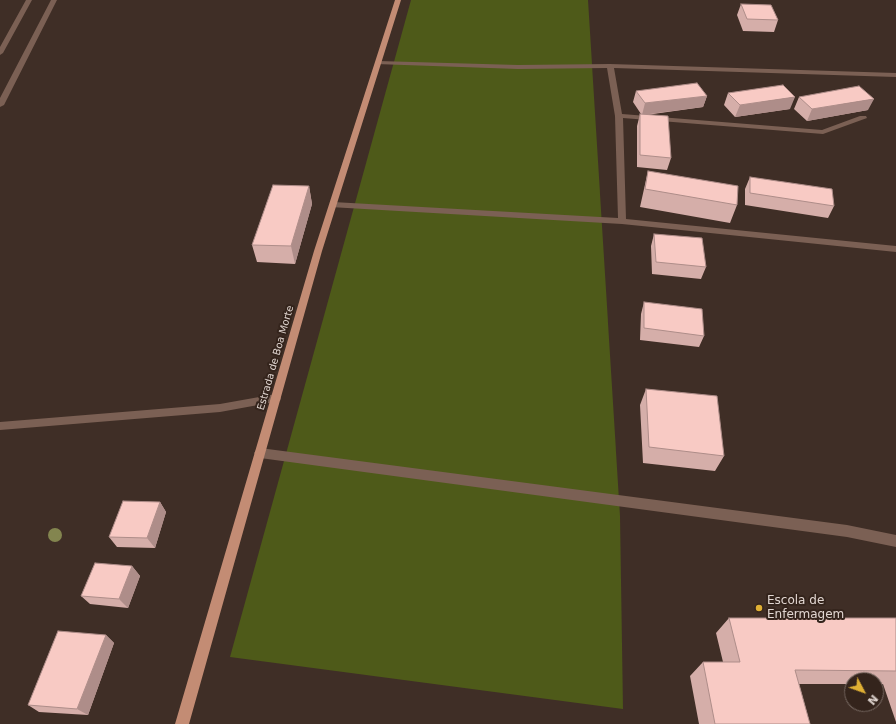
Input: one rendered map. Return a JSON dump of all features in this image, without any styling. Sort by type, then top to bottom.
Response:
[{"type":"main road","name":"Estrada de Boa Morte","points":[[182,724],[318,251],[398,0]]},
{"type":"street","points":[[0,53],[29,0]]},
{"type":"street","points":[[0,105],[54,0]]},
{"type":"street","points":[[378,63],[518,67],[610,66],[896,75]]},
{"type":"street","points":[[610,66],[619,116],[622,220]]},
{"type":"street","points":[[619,116],[823,132],[863,118]]},
{"type":"street","points":[[333,205],[622,220],[896,250]]},
{"type":"street","points":[[0,426],[220,408],[276,398]]},
{"type":"street","points":[[260,454],[847,531],[896,541]]},
{"type":"green space","points":[[411,0],[588,0],[620,516],[623,709],[230,657]]},
{"type":"building","points":[[741,4],[771,5],[778,20],[747,19]]},
{"type":"building","points":[[697,83],[707,96],[645,103],[636,91]]},
{"type":"building","points":[[783,85],[795,97],[740,105],[728,93]]},
{"type":"building","points":[[859,86],[874,99],[812,109],[799,97]]},
{"type":"building","points":[[640,114],[668,116],[671,158],[640,155]]},
{"type":"building","points":[[648,171],[738,186],[737,205],[645,189]]},
{"type":"building","points":[[750,177],[832,189],[834,206],[750,193]]},
{"type":"building","points":[[273,185],[309,186],[291,246],[252,245]]},
{"type":"building","points":[[654,234],[702,238],[706,267],[656,262]]},
{"type":"building","points":[[644,302],[702,309],[704,336],[644,328]]},
{"type":"building","points":[[646,389],[717,396],[724,456],[649,447]]},
{"type":"building","points":[[123,501],[160,502],[147,538],[109,537]]},
{"type":"building","points":[[95,563],[132,566],[119,599],[81,596]]},
{"type":"building","points":[[729,618],[896,618],[896,671],[795,670],[810,724],[715,724],[703,662],[740,662]]},
{"type":"building","points":[[58,631],[106,635],[77,709],[28,705]]},
{"type":"place","name":"Escola de Enfermagem","points":[[759,608]]}]
